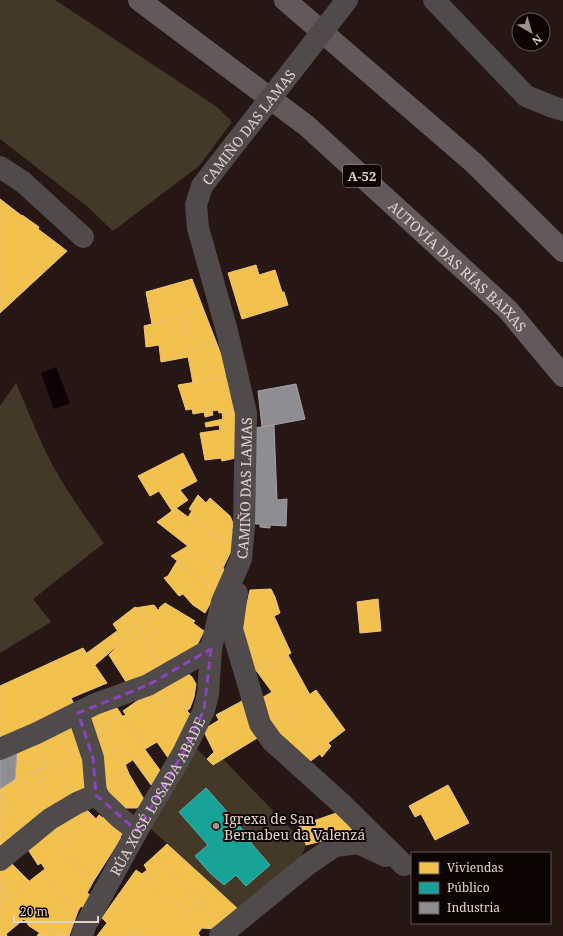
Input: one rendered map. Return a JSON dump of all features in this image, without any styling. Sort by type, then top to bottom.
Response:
[{"type":"highway","name":"AUTOVÍA DAS RÍAS BAIXAS","points":[[140,0],[307,126],[508,310],[563,376]]},
{"type":"highway","points":[[285,0],[474,163],[563,251]]},
{"type":"street","name":"CAMIÑO DAS LAMAS","points":[[211,650],[222,602],[241,558],[244,527],[246,414],[227,331],[198,228],[196,205],[202,186],[347,0]]},
{"type":"street","points":[[434,0],[526,96],[563,110]]},
{"type":"street","points":[[0,167],[23,182],[83,237]]},
{"type":"street","points":[[220,936],[306,865],[335,846],[358,842],[404,865],[343,805],[272,741],[260,724],[232,629],[241,558]]},
{"type":"street","points":[[0,749],[95,704],[148,684],[211,650]]},
{"type":"street","name":"RÚA XOSÉ LOSADA ABADE","points":[[82,936],[85,926],[137,831],[183,753],[204,710],[208,694],[211,650]]},
{"type":"street","points":[[78,713],[92,758],[96,795],[121,819],[137,831]]},
{"type":"street","points":[[0,860],[50,819],[77,803],[96,795]]},
{"type":"highlighted area","points":[[211,649],[204,710],[183,753],[137,831],[96,795],[93,758],[78,713],[148,685]]},
{"type":"shaded area","points":[[0,0],[55,0],[217,107],[232,122],[199,166],[113,231],[89,208],[0,139]]},
{"type":"shaded area","points":[[56,367],[70,403],[54,409],[41,373]]},
{"type":"shaded area","points":[[16,383],[52,464],[83,514],[104,543],[33,599],[51,622],[0,653],[0,406]]},
{"type":"shaded area","points":[[196,748],[213,765],[223,759],[306,845],[302,855],[239,910],[150,828],[183,769],[192,760]]},
{"type":"building: Viviendas","points":[[0,199],[39,227],[38,229],[67,251],[0,313]]},
{"type":"building: Viviendas","points":[[256,265],[259,275],[275,270],[288,305],[242,319],[228,273]]},
{"type":"building: Viviendas","points":[[192,279],[203,308],[186,316],[152,324],[146,292]]},
{"type":"building: Viviendas","points":[[203,308],[217,344],[187,351],[183,316]]},
{"type":"building: Viviendas","points":[[183,316],[188,357],[161,362],[159,345],[146,347],[144,326]]},
{"type":"building: Viviendas","points":[[217,344],[224,362],[226,377],[193,383],[187,351]]},
{"type":"building: Viviendas","points":[[226,377],[227,381],[231,380],[237,410],[219,413],[218,410],[212,411],[213,415],[205,417],[204,412],[193,414],[192,409],[186,410],[178,385]]},
{"type":"building: Viviendas","points":[[237,410],[241,457],[222,461],[221,458],[205,460],[200,433],[220,430],[219,425],[206,427],[205,423],[223,419],[222,413]]},
{"type":"building: Viviendas","points":[[183,453],[197,481],[180,490],[188,500],[172,511],[159,491],[150,496],[138,476]]},
{"type":"building: Viviendas","points":[[198,495],[206,503],[210,498],[230,516],[233,523],[232,531],[236,531],[234,545],[205,530],[188,517],[192,511],[189,509]]},
{"type":"building: Viviendas","points":[[176,508],[205,530],[234,545],[221,572],[157,522]]},
{"type":"building: Viviendas","points":[[188,546],[221,572],[222,568],[228,571],[217,591],[171,556]]},
{"type":"building: Viviendas","points":[[177,561],[217,591],[205,613],[193,605],[183,594],[179,596],[164,578],[168,576]]},
{"type":"building: Viviendas","points":[[271,589],[280,613],[274,616],[291,653],[258,673],[257,671],[254,672],[241,630],[250,590]]},
{"type":"building: Viviendas","points":[[378,599],[381,631],[360,633],[357,602]]},
{"type":"building: Viviendas","points":[[165,603],[195,621],[193,623],[204,631],[193,653],[180,661],[135,608],[154,605],[158,610]]},
{"type":"building: Viviendas","points":[[135,607],[181,662],[165,672],[136,624],[124,640],[113,624]]},
{"type":"building: Viviendas","points":[[136,624],[164,671],[128,685],[109,655],[124,640]]},
{"type":"building: Viviendas","points":[[117,631],[124,640],[95,665],[87,653]]},
{"type":"building: Viviendas","points":[[83,648],[107,683],[71,698],[74,704],[0,738],[0,686]]},
{"type":"building: Viviendas","points":[[288,655],[310,695],[264,726],[260,699],[272,692],[258,673]]},
{"type":"building: Viviendas","points":[[188,674],[192,677],[196,684],[194,697],[173,678]]},
{"type":"building: Viviendas","points":[[173,678],[194,697],[190,708],[175,698],[164,707],[153,692]]},
{"type":"building: Viviendas","points":[[316,690],[345,730],[328,743],[331,746],[322,757],[286,711]]},
{"type":"building: Viviendas","points":[[151,691],[154,695],[155,694],[183,733],[169,759],[157,742],[145,749],[123,716],[126,715],[123,711]]},
{"type":"building: Viviendas","points":[[175,698],[190,708],[187,711],[192,716],[183,733],[164,707]]},
{"type":"building: Viviendas","points":[[242,701],[259,737],[213,765],[207,759],[214,752],[203,730],[219,720],[216,715]]},
{"type":"building: Viviendas","points":[[113,702],[146,751],[125,765],[119,749],[97,757],[91,736],[116,717],[110,704]]},
{"type":"building: Viviendas","points":[[109,703],[116,717],[91,736],[86,718]]},
{"type":"building: Viviendas","points":[[286,711],[320,754],[308,763],[264,726]]},
{"type":"building: Viviendas","points":[[73,723],[83,753],[47,766],[41,738]]},
{"type":"building: Viviendas","points":[[41,738],[47,766],[15,779],[17,750]]},
{"type":"building: Viviendas","points":[[119,749],[129,774],[104,782],[97,757]]},
{"type":"building: Viviendas","points":[[146,751],[162,773],[151,785],[133,760]]},
{"type":"building: Viviendas","points":[[83,753],[90,790],[72,800],[57,762]]},
{"type":"building: Viviendas","points":[[57,762],[72,800],[56,809],[34,772]]},
{"type":"building: Viviendas","points":[[34,772],[56,809],[42,818],[15,779]]},
{"type":"building: Viviendas","points":[[129,774],[145,801],[137,808],[119,808],[104,782]]},
{"type":"building: Viviendas","points":[[15,779],[42,818],[25,830],[0,792],[0,789]]},
{"type":"building: Viviendas","points":[[448,785],[469,823],[435,840],[421,814],[415,817],[409,806]]},
{"type":"building: Viviendas","points":[[0,793],[25,830],[9,840],[0,826]]},
{"type":"building: Viviendas","points":[[82,805],[96,819],[99,815],[103,818],[104,816],[107,818],[103,824],[98,820],[68,844],[49,827]]},
{"type":"building: Viviendas","points":[[339,812],[354,833],[306,845],[299,826]]},
{"type":"building: Viviendas","points":[[107,819],[123,833],[93,882],[60,850],[98,820],[103,824]]},
{"type":"building: Viviendas","points":[[0,826],[9,840],[0,846]]},
{"type":"building: Viviendas","points":[[49,827],[68,844],[60,850],[93,882],[87,893],[90,895],[84,908],[81,906],[78,911],[41,872],[45,869],[41,863],[38,865],[27,848]]},
{"type":"building: Viviendas","points":[[167,844],[212,885],[197,898],[153,857]]},
{"type":"building: Viviendas","points":[[153,857],[199,900],[185,913],[142,874],[147,870],[144,865]]},
{"type":"building: Viviendas","points":[[11,863],[29,881],[9,897],[0,885],[0,867]]},
{"type":"building: Viviendas","points":[[136,870],[202,928],[198,933],[200,936],[145,936],[118,909],[111,905]]},
{"type":"building: Viviendas","points":[[41,872],[78,911],[69,936],[64,936],[50,929],[47,936],[29,926],[9,897]]},
{"type":"building: Viviendas","points":[[0,885],[9,897],[0,904]]},
{"type":"building: Viviendas","points":[[212,885],[239,910],[224,923],[197,898]]},
{"type":"building: Viviendas","points":[[9,897],[24,919],[6,934],[7,936],[0,936],[0,904]]},
{"type":"building: Viviendas","points":[[199,900],[224,923],[215,929],[202,928],[185,913]]},
{"type":"building: Viviendas","points":[[111,905],[118,909],[137,928],[130,936],[97,936],[107,923],[102,918]]},
{"type":"building: Viviendas","points":[[137,928],[145,936],[130,936]]},
{"type":"building: Viviendas","points":[[50,929],[64,936],[47,936]]},
{"type":"building: Viviendas","points":[[40,932],[47,936],[37,936]]},
{"type":"building: Público","name":"Igrexa de San Bernabeu da Valenzá","points":[[206,788],[253,841],[251,843],[270,865],[246,886],[236,875],[224,885],[210,873],[195,856],[208,845],[179,812]]},
{"type":"building: Industria","points":[[296,384],[305,419],[262,427],[258,391]]},
{"type":"building: Industria","points":[[274,425],[277,500],[287,499],[286,526],[270,525],[270,528],[260,527],[260,524],[253,524],[254,428]]},
{"type":"building: Industria","points":[[17,750],[15,779],[0,789],[0,759]]},
{"type":"place","name":"Igrexa de San Bernabeu da Valenzá","points":[[216,826]]}]
